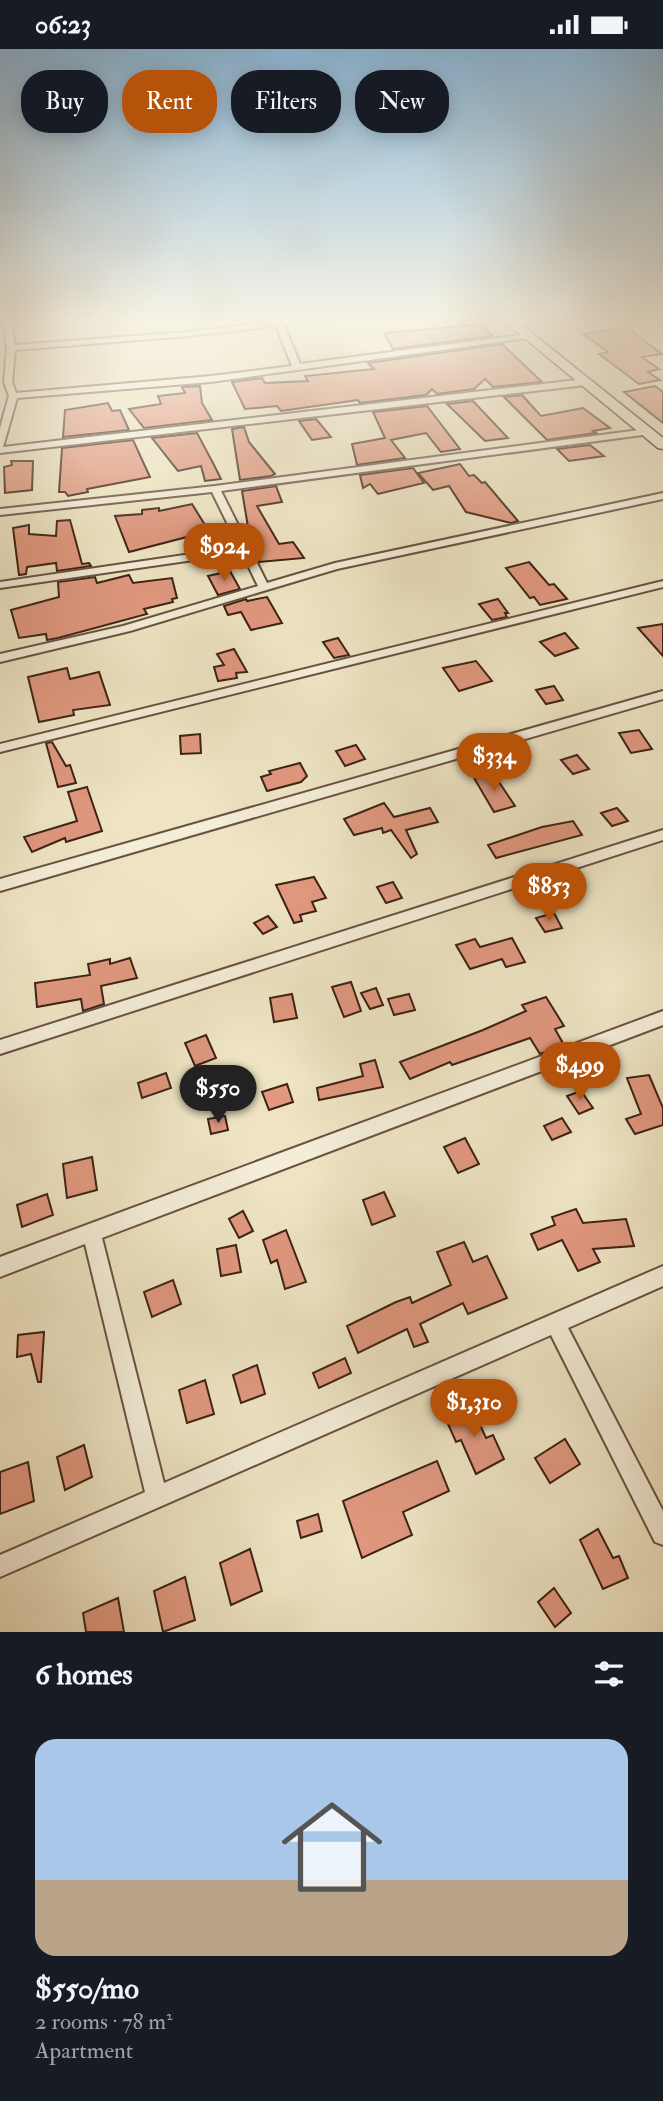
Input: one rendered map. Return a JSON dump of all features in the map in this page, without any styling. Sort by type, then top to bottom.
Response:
[{"type":"main road","points":[[598,392],[663,445]]},
{"type":"street","points":[[10,392],[13,396]]},
{"type":"street","points":[[61,392],[13,396],[4,407],[0,447],[497,392]]},
{"type":"street","points":[[0,512],[215,489],[647,432]]},
{"type":"street","points":[[215,489],[243,550],[264,587]]},
{"type":"street","points":[[0,658],[126,629],[364,559],[663,496]]},
{"type":"street","points":[[0,585],[243,550]]},
{"type":"street","points":[[0,748],[663,584]]},
{"type":"street","points":[[0,885],[663,695]]},
{"type":"street","points":[[0,1047],[663,835]]},
{"type":"street","points":[[0,1267],[663,1018]]},
{"type":"street","points":[[91,1232],[157,1498]]},
{"type":"street","points":[[0,1566],[663,1276]]},
{"type":"street","points":[[555,1323],[663,1534]]},
{"type":"building","points":[[201,392],[202,403],[212,420],[144,428],[129,409],[161,404],[158,396]]},
{"type":"building","points":[[237,392],[429,392],[426,395],[360,403],[358,400],[281,411],[277,406],[245,409]]},
{"type":"building","points":[[624,392],[663,392],[663,423]]},
{"type":"building","points":[[522,395],[541,416],[583,408],[610,428],[593,431],[596,433],[547,440],[504,397]]},
{"type":"building","points":[[473,401],[508,438],[485,441],[447,404]]},
{"type":"building","points":[[108,403],[112,411],[120,410],[129,430],[63,437],[65,410]]},
{"type":"building","points":[[427,406],[460,449],[441,452],[426,433],[391,440],[405,458],[357,465],[352,444],[385,438],[373,412]]},
{"type":"building","points":[[316,419],[331,437],[312,440],[299,421]]},
{"type":"building","points":[[244,427],[249,442],[275,474],[240,480],[232,429]]},
{"type":"building","points":[[197,433],[221,479],[205,481],[201,466],[178,471],[152,438]]},
{"type":"building","points":[[133,440],[150,477],[87,489],[88,492],[68,496],[65,492],[59,492],[62,448]]},
{"type":"building","points":[[590,445],[604,456],[569,461],[557,449]]},
{"type":"building","points":[[11,461],[33,461],[32,490],[5,493],[4,467],[12,465]]},
{"type":"building","points":[[460,464],[469,476],[474,475],[482,483],[485,482],[518,521],[511,523],[466,512],[449,486],[433,490],[418,473]]},
{"type":"building","points":[[413,468],[424,483],[378,494],[370,484],[363,488],[360,475]]},
{"type":"building","points":[[276,486],[282,502],[257,506],[279,544],[293,542],[304,558],[259,562],[251,545],[242,491]]},
{"type":"building","points":[[192,504],[205,525],[201,526],[211,544],[193,548],[187,537],[129,552],[115,516],[142,514],[142,510],[159,508],[159,511]]},
{"type":"building","points":[[70,520],[82,564],[89,563],[91,566],[57,571],[56,563],[27,567],[26,574],[19,575],[13,528],[29,525],[29,534],[56,536],[57,521]]},
{"type":"building","points":[[529,562],[549,585],[554,584],[567,599],[540,605],[534,597],[530,598],[506,568]]},
{"type":"building","points":[[230,571],[240,589],[218,595],[208,576]]},
{"type":"building","points":[[129,575],[133,583],[172,578],[177,598],[172,599],[173,602],[144,609],[147,614],[58,638],[47,640],[46,634],[19,638],[11,610],[59,597],[58,582],[95,577],[97,583]]},
{"type":"building","points":[[267,597],[282,623],[251,630],[241,612],[228,615],[224,606],[246,599]]},
{"type":"building","points":[[498,599],[508,613],[505,613],[507,617],[492,620],[479,604]]},
{"type":"building","points":[[663,624],[663,656],[638,628]]},
{"type":"building","points":[[565,633],[578,648],[555,656],[540,642]]},
{"type":"building","points":[[338,638],[349,655],[334,658],[323,642]]},
{"type":"building","points":[[234,649],[247,672],[236,673],[237,678],[218,681],[214,667],[224,665],[217,654]]},
{"type":"building","points":[[476,661],[492,681],[459,691],[443,668]]},
{"type":"building","points":[[67,668],[70,679],[99,672],[110,705],[73,710],[74,715],[39,722],[28,677]]},
{"type":"building","points":[[554,686],[563,700],[546,704],[536,690]]},
{"type":"building","points":[[639,730],[652,749],[631,753],[619,733]]},
{"type":"building","points":[[200,734],[201,753],[181,754],[180,736]]},
{"type":"building","points":[[52,742],[66,766],[70,765],[76,783],[58,787],[46,743]]},
{"type":"building","points":[[356,745],[365,759],[345,766],[336,751]]},
{"type":"building","points":[[577,755],[589,769],[573,774],[561,760]]},
{"type":"building","points":[[300,763],[307,776],[301,782],[267,791],[261,777],[271,774],[269,771]]},
{"type":"building","points":[[493,773],[515,806],[494,812],[474,778]]},
{"type":"building","points":[[87,787],[102,831],[66,842],[65,838],[32,852],[24,837],[77,821],[68,792]]},
{"type":"building","points":[[384,803],[394,817],[430,808],[438,822],[406,830],[417,854],[411,858],[391,830],[383,833],[382,828],[354,835],[344,819]]},
{"type":"building","points":[[617,808],[628,821],[612,826],[601,813]]},
{"type":"building","points":[[573,821],[582,835],[496,858],[488,845],[542,827]]},
{"type":"building","points":[[314,877],[326,898],[312,902],[316,911],[300,915],[302,921],[294,923],[276,885]]},
{"type":"building","points":[[393,882],[402,898],[386,903],[377,887]]},
{"type":"building","points":[[554,913],[562,928],[545,932],[536,918]]},
{"type":"building","points":[[268,916],[277,927],[263,934],[254,923]]},
{"type":"building","points":[[512,938],[525,962],[506,967],[502,959],[470,969],[456,945],[475,939],[480,947]]},
{"type":"building","points":[[130,958],[137,978],[101,986],[104,1004],[83,1011],[81,999],[37,1007],[35,983],[90,975],[88,964],[110,959],[110,964]]},
{"type":"building","points":[[351,982],[361,1011],[344,1017],[332,987]]},
{"type":"building","points":[[376,988],[383,1005],[370,1009],[361,993]]},
{"type":"building","points":[[292,994],[297,1018],[274,1022],[270,998]]},
{"type":"building","points":[[409,994],[415,1010],[394,1015],[388,999]]},
{"type":"building","points":[[546,997],[564,1026],[555,1029],[564,1045],[540,1054],[530,1038],[452,1065],[450,1062],[410,1079],[400,1062],[526,1011],[522,1005]]},
{"type":"building","points":[[206,1035],[216,1058],[195,1066],[185,1043]]},
{"type":"building","points":[[375,1060],[383,1087],[319,1100],[317,1088],[363,1076],[360,1064]]},
{"type":"building","points":[[166,1073],[171,1088],[142,1098],[138,1083]]},
{"type":"building","points":[[649,1075],[663,1108],[663,1125],[635,1134],[626,1119],[641,1114],[627,1078]]},
{"type":"building","points":[[287,1084],[293,1102],[269,1110],[262,1092]]},
{"type":"building","points":[[581,1091],[593,1108],[579,1114],[567,1096]]},
{"type":"building","points":[[225,1116],[228,1130],[211,1134],[208,1119]]},
{"type":"building","points":[[562,1118],[571,1132],[552,1140],[544,1126]]},
{"type":"building","points":[[465,1138],[479,1164],[458,1173],[444,1147]]},
{"type":"building","points":[[92,1157],[97,1190],[67,1198],[63,1164]]},
{"type":"building","points":[[384,1192],[395,1216],[372,1225],[363,1200]]},
{"type":"building","points":[[47,1194],[53,1215],[22,1227],[17,1205]]},
{"type":"building","points":[[576,1209],[583,1223],[626,1219],[634,1246],[593,1249],[600,1262],[578,1271],[562,1240],[538,1250],[531,1234],[555,1225],[552,1217]]},
{"type":"building","points":[[243,1211],[253,1231],[239,1238],[229,1219]]},
{"type":"building","points":[[286,1230],[306,1282],[285,1289],[277,1260],[271,1263],[263,1240]]},
{"type":"building","points":[[464,1242],[473,1262],[487,1256],[507,1298],[468,1314],[463,1303],[420,1324],[428,1342],[414,1347],[407,1329],[358,1353],[347,1326],[396,1302],[410,1297],[412,1303],[451,1285],[437,1252]]},
{"type":"building","points":[[236,1245],[241,1272],[221,1276],[217,1249]]},
{"type":"building","points":[[173,1280],[181,1304],[152,1317],[144,1292]]},
{"type":"building","points":[[44,1332],[41,1382],[38,1382],[31,1354],[17,1357],[18,1335]]},
{"type":"building","points":[[345,1358],[351,1373],[319,1388],[313,1373]]},
{"type":"building","points":[[257,1365],[265,1394],[241,1403],[233,1375]]},
{"type":"building","points":[[205,1380],[214,1414],[187,1423],[179,1390]]},
{"type":"building","points":[[471,1405],[486,1438],[493,1435],[504,1459],[476,1474],[461,1440],[456,1442],[445,1417]]},
{"type":"building","points":[[565,1439],[580,1464],[550,1483],[535,1458]]},
{"type":"building","points":[[84,1445],[92,1477],[65,1490],[57,1457]]},
{"type":"building","points":[[437,1461],[449,1491],[403,1512],[412,1535],[362,1558],[343,1501]]},
{"type":"building","points":[[28,1462],[34,1501],[0,1514],[0,1472]]},
{"type":"building","points":[[318,1514],[322,1531],[301,1538],[297,1521]]},
{"type":"building","points":[[598,1529],[613,1558],[619,1556],[628,1578],[603,1589],[580,1540]]},
{"type":"building","points":[[250,1549],[262,1591],[231,1605],[220,1563]]},
{"type":"building","points":[[185,1577],[195,1620],[163,1632],[154,1591]]},
{"type":"building","points":[[554,1588],[571,1613],[555,1627],[538,1602]]},
{"type":"building","points":[[118,1598],[124,1632],[86,1632],[83,1613]]}]
